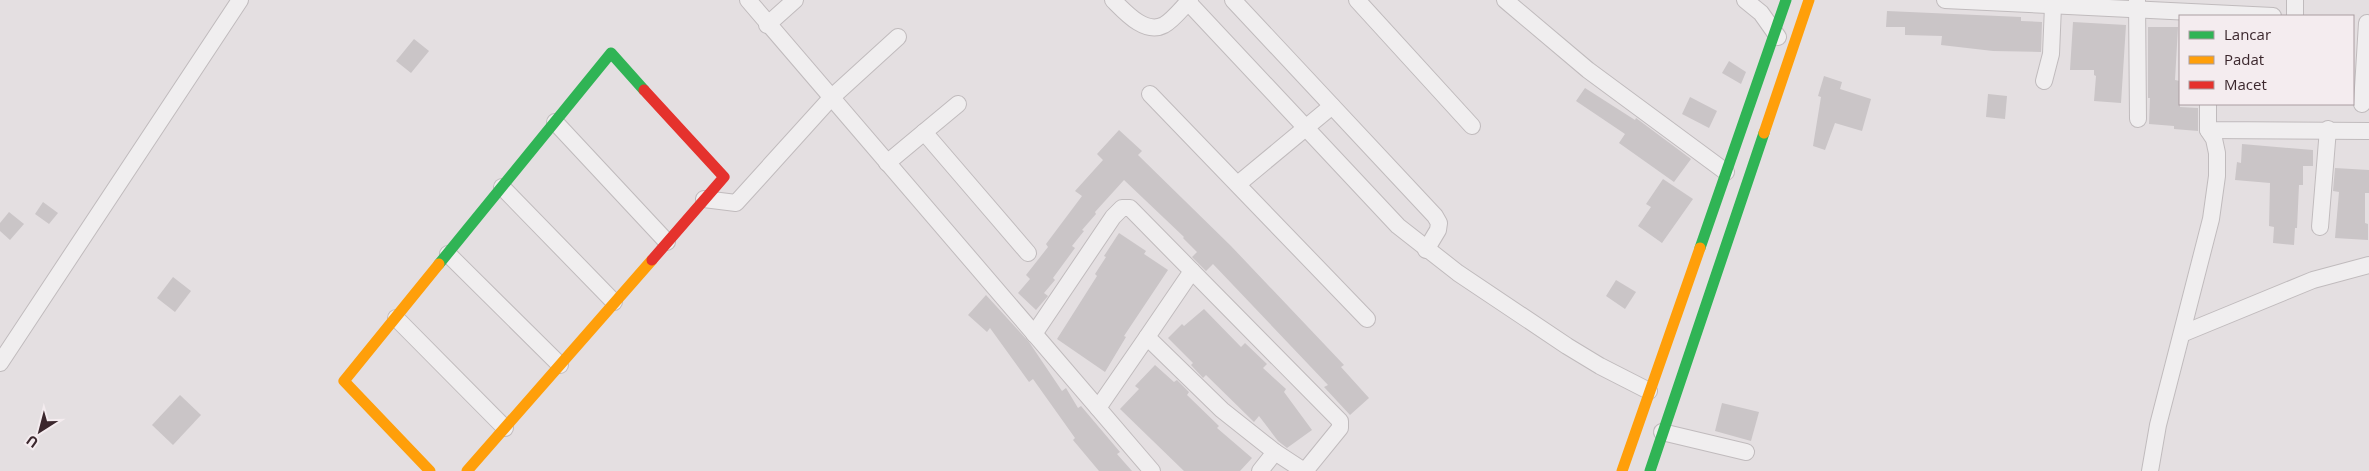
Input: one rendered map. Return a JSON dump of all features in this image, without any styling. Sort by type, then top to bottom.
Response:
[{"type":"street","points":[[0,363],[240,0]]},
{"type":"street","points":[[748,0],[767,25],[1152,471]]},
{"type":"street","points":[[767,25],[795,0]]},
{"type":"street","points":[[1113,0],[1144,25],[1155,28],[1165,25],[1189,1],[1398,226],[1426,250],[1567,346],[1600,366],[1649,391]]},
{"type":"street","points":[[1233,0],[1435,216],[1440,223],[1426,250]]},
{"type":"street","points":[[1356,0],[1472,126]]},
{"type":"street","points":[[1504,0],[1588,70],[1726,172]]},
{"type":"street","points":[[1744,0],[1760,13],[1790,53]]},
{"type":"street","points":[[1622,471],[1774,30],[1786,0],[1790,0]]},
{"type":"street","points":[[1650,471],[1809,0]]},
{"type":"street","points":[[1945,0],[2053,6],[2137,4],[2264,15]]},
{"type":"street","points":[[2295,0],[2295,15]]},
{"type":"street","points":[[2137,4],[2138,119]]},
{"type":"street","points":[[2044,82],[2051,54],[2053,6]]},
{"type":"street","points":[[2362,104],[2363,22]]},
{"type":"street","points":[[704,199],[736,203],[830,98],[898,37]]},
{"type":"street","points":[[430,471],[344,381],[612,53],[724,177],[467,471]]},
{"type":"street","points":[[1150,94],[1367,319]]},
{"type":"street","points":[[887,162],[958,104]]},
{"type":"street","points":[[2150,471],[2158,425],[2184,332],[2211,219],[2217,176],[2217,153],[2214,139],[2208,130],[2208,105]]},
{"type":"street","points":[[1238,184],[1332,106]]},
{"type":"street","points":[[555,122],[667,242]]},
{"type":"street","points":[[2208,130],[2369,131]]},
{"type":"street","points":[[2320,227],[2328,130]]},
{"type":"street","points":[[924,132],[1028,253]]},
{"type":"street","points":[[502,187],[614,302]]},
{"type":"street","points":[[1034,334],[1113,217],[1122,208],[1130,208],[1340,421],[1340,428],[1304,471],[1275,452],[1222,410],[1147,337]]},
{"type":"street","points":[[448,254],[560,365]]},
{"type":"street","points":[[2184,332],[2313,280],[2369,265]]},
{"type":"street","points":[[1098,408],[1192,271]]},
{"type":"street","points":[[396,318],[505,428]]},
{"type":"street","points":[[1662,432],[1746,452]]},
{"type":"street","points":[[1260,471],[1275,452]]},
{"type":"building","points":[[1887,11],[2021,17],[2021,21],[2042,22],[2041,52],[1993,51],[1941,45],[1942,36],[1905,35],[1905,27],[1886,27]]},
{"type":"building","points":[[2073,22],[2126,25],[2121,103],[2094,101],[2096,76],[2094,75],[2094,70],[2070,70]]},
{"type":"building","points":[[2148,27],[2178,27],[2175,80],[2179,81],[2179,105],[2180,107],[2198,108],[2198,131],[2174,129],[2174,126],[2149,124],[2150,98],[2148,98]]},
{"type":"building","points":[[414,39],[429,51],[411,73],[396,61]]},
{"type":"building","points":[[1729,61],[1746,72],[1741,84],[1722,73]]},
{"type":"building","points":[[1824,76],[1842,82],[1840,89],[1871,99],[1862,131],[1835,123],[1825,150],[1813,146],[1821,97],[1818,96]]},
{"type":"building","points":[[1585,88],[1635,120],[1636,118],[1691,159],[1674,182],[1619,143],[1625,134],[1576,101]]},
{"type":"building","points":[[1988,94],[2007,96],[2005,119],[1986,117]]},
{"type":"building","points":[[1690,97],[1717,111],[1709,128],[1682,114]]},
{"type":"building","points":[[1119,130],[1142,151],[1138,155],[1231,246],[1344,365],[1341,367],[1369,398],[1350,415],[1324,387],[1328,385],[1213,264],[1206,271],[1192,257],[1197,252],[1184,237],[1124,180],[1095,212],[1096,214],[1082,230],[1084,231],[1072,246],[1075,248],[1053,278],[1055,280],[1044,293],[1048,296],[1036,310],[1018,293],[1030,279],[1026,275],[1048,247],[1046,244],[1082,196],[1075,191],[1103,160],[1097,154]]},
{"type":"building","points":[[2242,144],[2313,150],[2313,166],[2303,166],[2303,185],[2299,185],[2297,228],[2295,228],[2294,245],[2273,243],[2274,227],[2269,226],[2270,183],[2235,180],[2237,162],[2241,163]]},
{"type":"building","points":[[2335,168],[2369,170],[2369,193],[2365,193],[2365,223],[2368,224],[2368,240],[2335,238],[2339,192],[2333,191]]},
{"type":"building","points":[[1663,179],[1693,199],[1662,243],[1638,226],[1651,207],[1646,204]]},
{"type":"building","points":[[43,202],[58,213],[49,224],[35,214]]},
{"type":"building","points":[[9,212],[24,224],[10,240],[0,231],[0,223]]},
{"type":"building","points":[[1119,233],[1146,251],[1144,254],[1168,270],[1124,336],[1126,337],[1105,372],[1057,339],[1097,276],[1095,274],[1106,257],[1104,256]]},
{"type":"building","points":[[173,277],[191,291],[175,312],[157,298]]},
{"type":"building","points":[[1616,280],[1636,292],[1625,309],[1606,296]]},
{"type":"building","points":[[986,295],[1029,342],[1062,391],[1066,388],[1078,408],[1081,406],[1120,452],[1117,454],[1132,471],[1099,471],[1073,440],[1075,438],[1033,379],[1029,382],[990,328],[987,332],[968,315]]},
{"type":"building","points":[[1204,309],[1241,347],[1245,343],[1267,364],[1263,368],[1286,389],[1284,392],[1312,430],[1287,448],[1278,441],[1259,416],[1254,422],[1206,375],[1203,378],[1191,365],[1193,363],[1168,338],[1182,324],[1184,326]]},
{"type":"building","points":[[1155,365],[1174,382],[1177,380],[1189,392],[1187,395],[1219,426],[1217,428],[1252,458],[1240,471],[1184,471],[1120,409],[1139,389],[1135,386]]},
{"type":"building","points":[[180,395],[201,415],[173,445],[152,425]]},
{"type":"building","points":[[1722,403],[1759,412],[1751,441],[1715,431]]},
{"type":"traffic: fast","points":[[1700,248],[1786,0]]},
{"type":"traffic: fast","points":[[439,264],[611,53],[644,90]]},
{"type":"traffic: fast","points":[[1650,471],[1764,133]]},
{"type":"traffic: slow","points":[[1764,133],[1809,0]]},
{"type":"traffic: slow","points":[[1622,471],[1700,248]]},
{"type":"traffic: slow","points":[[467,471],[652,260]]},
{"type":"traffic: slow","points":[[430,471],[344,381],[439,264]]},
{"type":"traffic: jam","points":[[644,90],[724,177],[652,260]]}]
